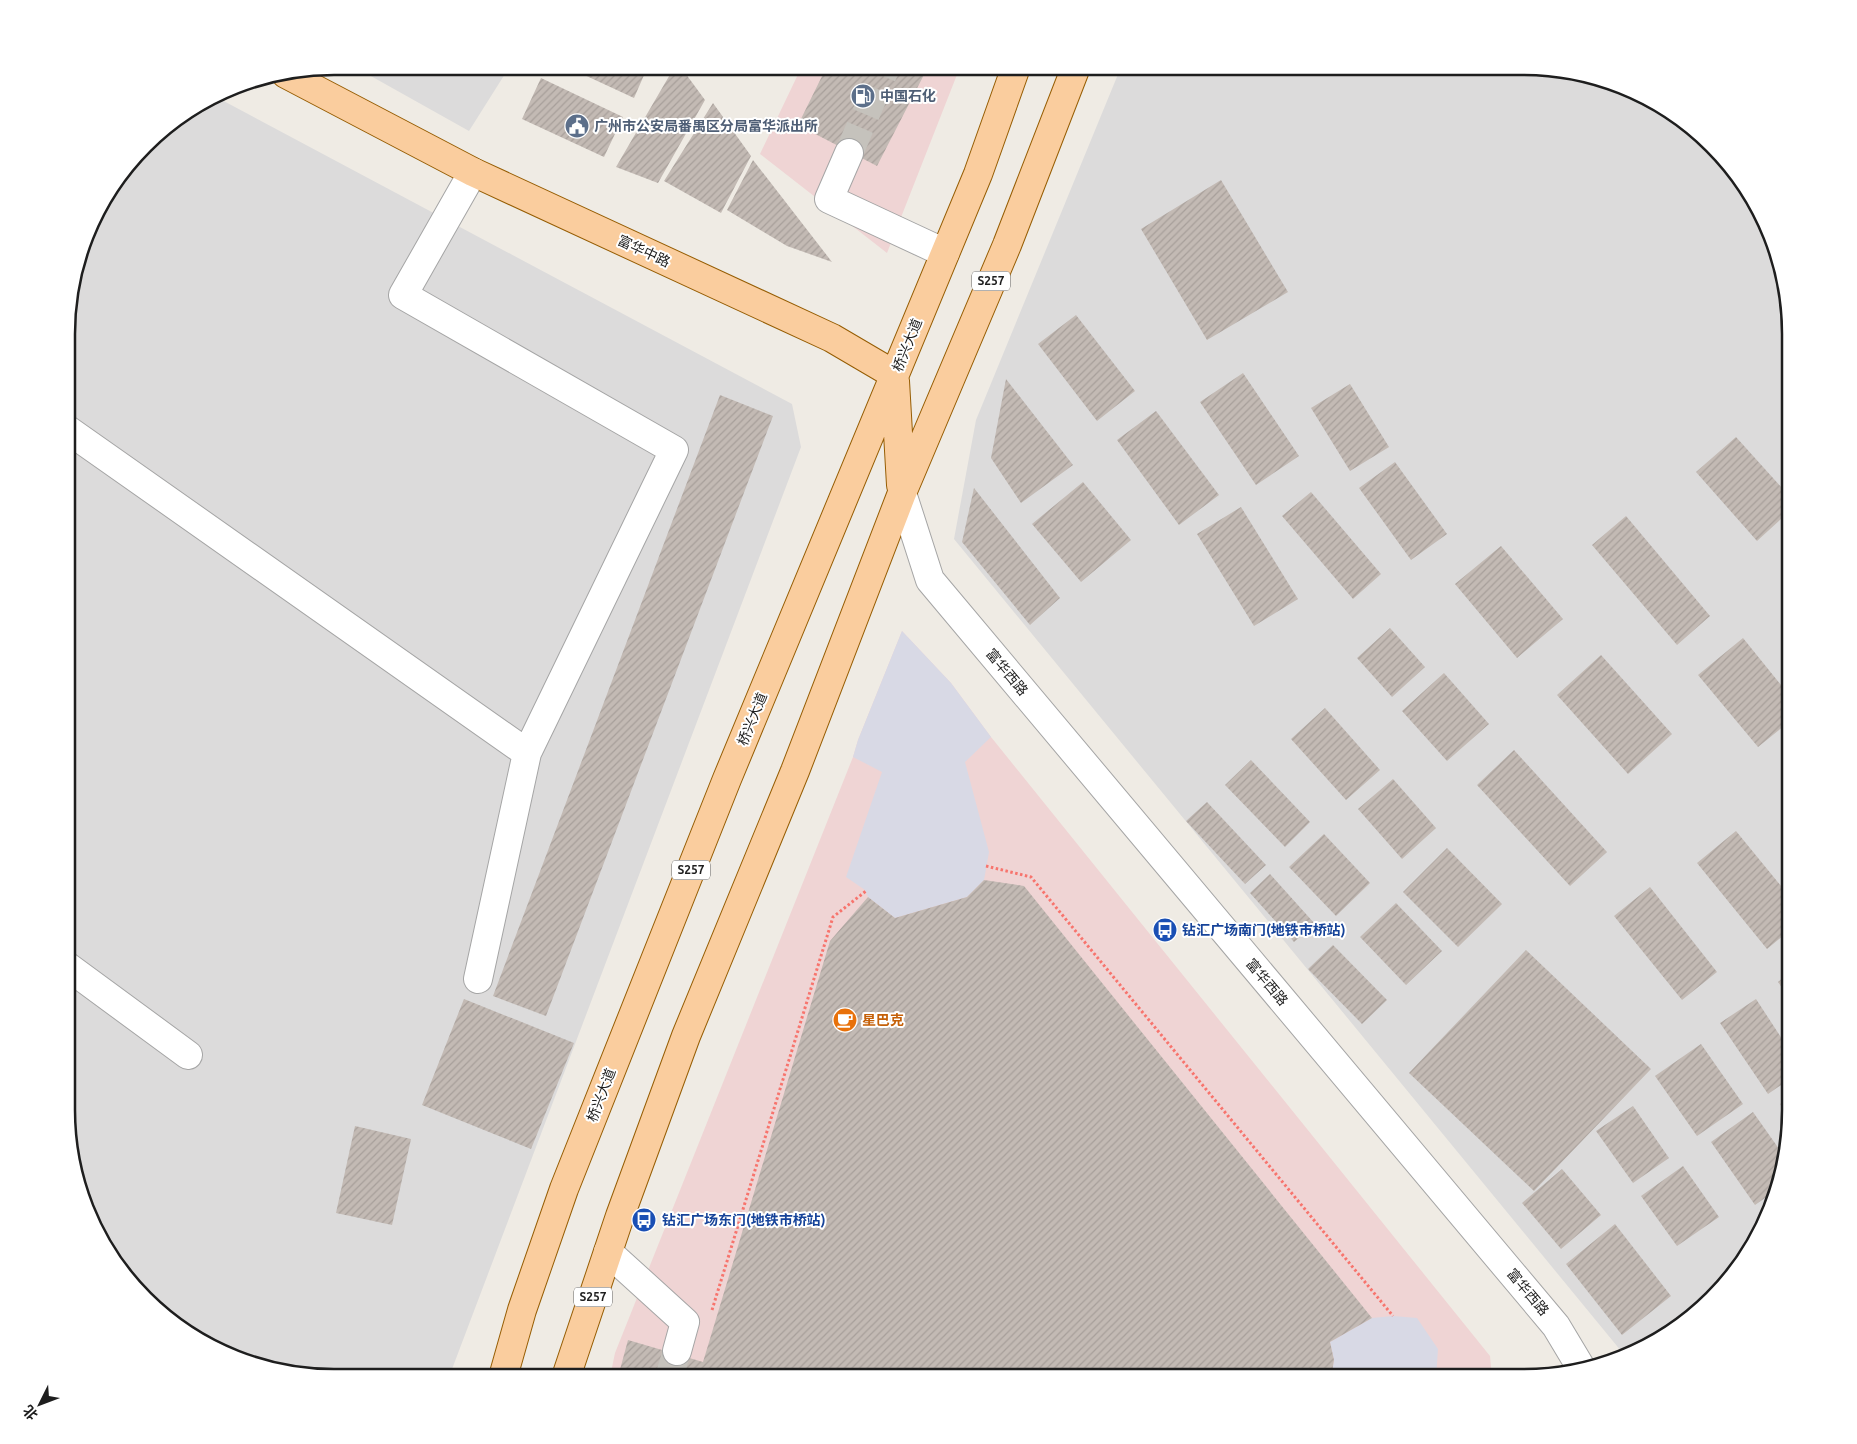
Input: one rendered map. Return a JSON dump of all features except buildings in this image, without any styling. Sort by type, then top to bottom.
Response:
[{"type":"main road","name":"桥兴大道","points":[[505,1369],[522,1310],[567,1181],[724,788],[978,174],[1013,75]]},
{"type":"main road","name":"S257","points":[[569,1369],[608,1252],[686,1036],[795,771],[902,493],[1006,245],[1073,75]]},
{"type":"main road","name":"富华中路","points":[[294,78],[472,172],[832,338],[895,375]]},
{"type":"main road","points":[[895,375],[902,493]]},
{"type":"street","points":[[849,153],[829,199],[945,254]]},
{"type":"street","points":[[472,172],[403,295],[674,450],[527,754],[478,979]]},
{"type":"street","points":[[75,435],[527,754]]},
{"type":"street","name":"富华西路","points":[[902,493],[930,580],[1556,1326],[1578,1363]]},
{"type":"street","points":[[75,972],[188,1055]]},
{"type":"street","points":[[608,1252],[685,1322],[677,1351]]},
{"type":"path","points":[[986,866],[1031,877],[1392,1316]]},
{"type":"path","points":[[712,1311],[833,917],[866,890]]},
{"type":"shaded area","points":[[369,75],[504,75],[469,131]]},
{"type":"shaded area","points":[[798,75],[957,75],[887,253],[760,154]]},
{"type":"shaded area","points":[[1118,75],[1523,75],[1557,77],[1606,89],[1653,110],[1694,139],[1729,176],[1755,219],[1768,251],[1780,300],[1782,334],[1782,1110],[1777,1161],[1768,1193],[1755,1225],[1729,1268],[1681,1316],[1653,1334],[1620,1350],[954,539],[976,420]]},
{"type":"shaded area","points":[[223,100],[792,404],[801,447],[452,1369],[334,1369],[283,1364],[251,1355],[219,1342],[176,1316],[128,1268],[102,1225],[89,1193],[80,1161],[75,1110],[75,334],[77,300],[89,251],[102,219],[128,176],[176,128]]},
{"type":"shaded area","points":[[902,631],[951,683],[991,737],[1490,1356],[1491,1369],[612,1369],[615,1353],[853,757],[858,740]]},
{"type":"shaded area","points":[[902,631],[951,683],[991,737],[965,762],[989,852],[984,880],[967,897],[895,918],[868,897],[865,890],[846,877],[882,772],[853,757],[858,740]]},
{"type":"shaded area","points":[[1393,1316],[1417,1318],[1438,1349],[1437,1369],[1332,1369],[1334,1360],[1330,1342],[1372,1318]]},
{"type":"tunnel","points":[[849,153],[883,75]]},
{"type":"tunnel","points":[[671,1369],[677,1351]]},
{"type":"place","name":"中国石化","points":[[863,96]]},
{"type":"place","name":"广州市公安局番禺区分局富华派出所","points":[[577,126]]},
{"type":"place","name":"钻汇广场南门(地铁市桥站)","points":[[1165,930]]},
{"type":"place","name":"星巴克","points":[[845,1020]]},
{"type":"place","name":"钻汇广场东门(地铁市桥站)","points":[[644,1220]]}]
